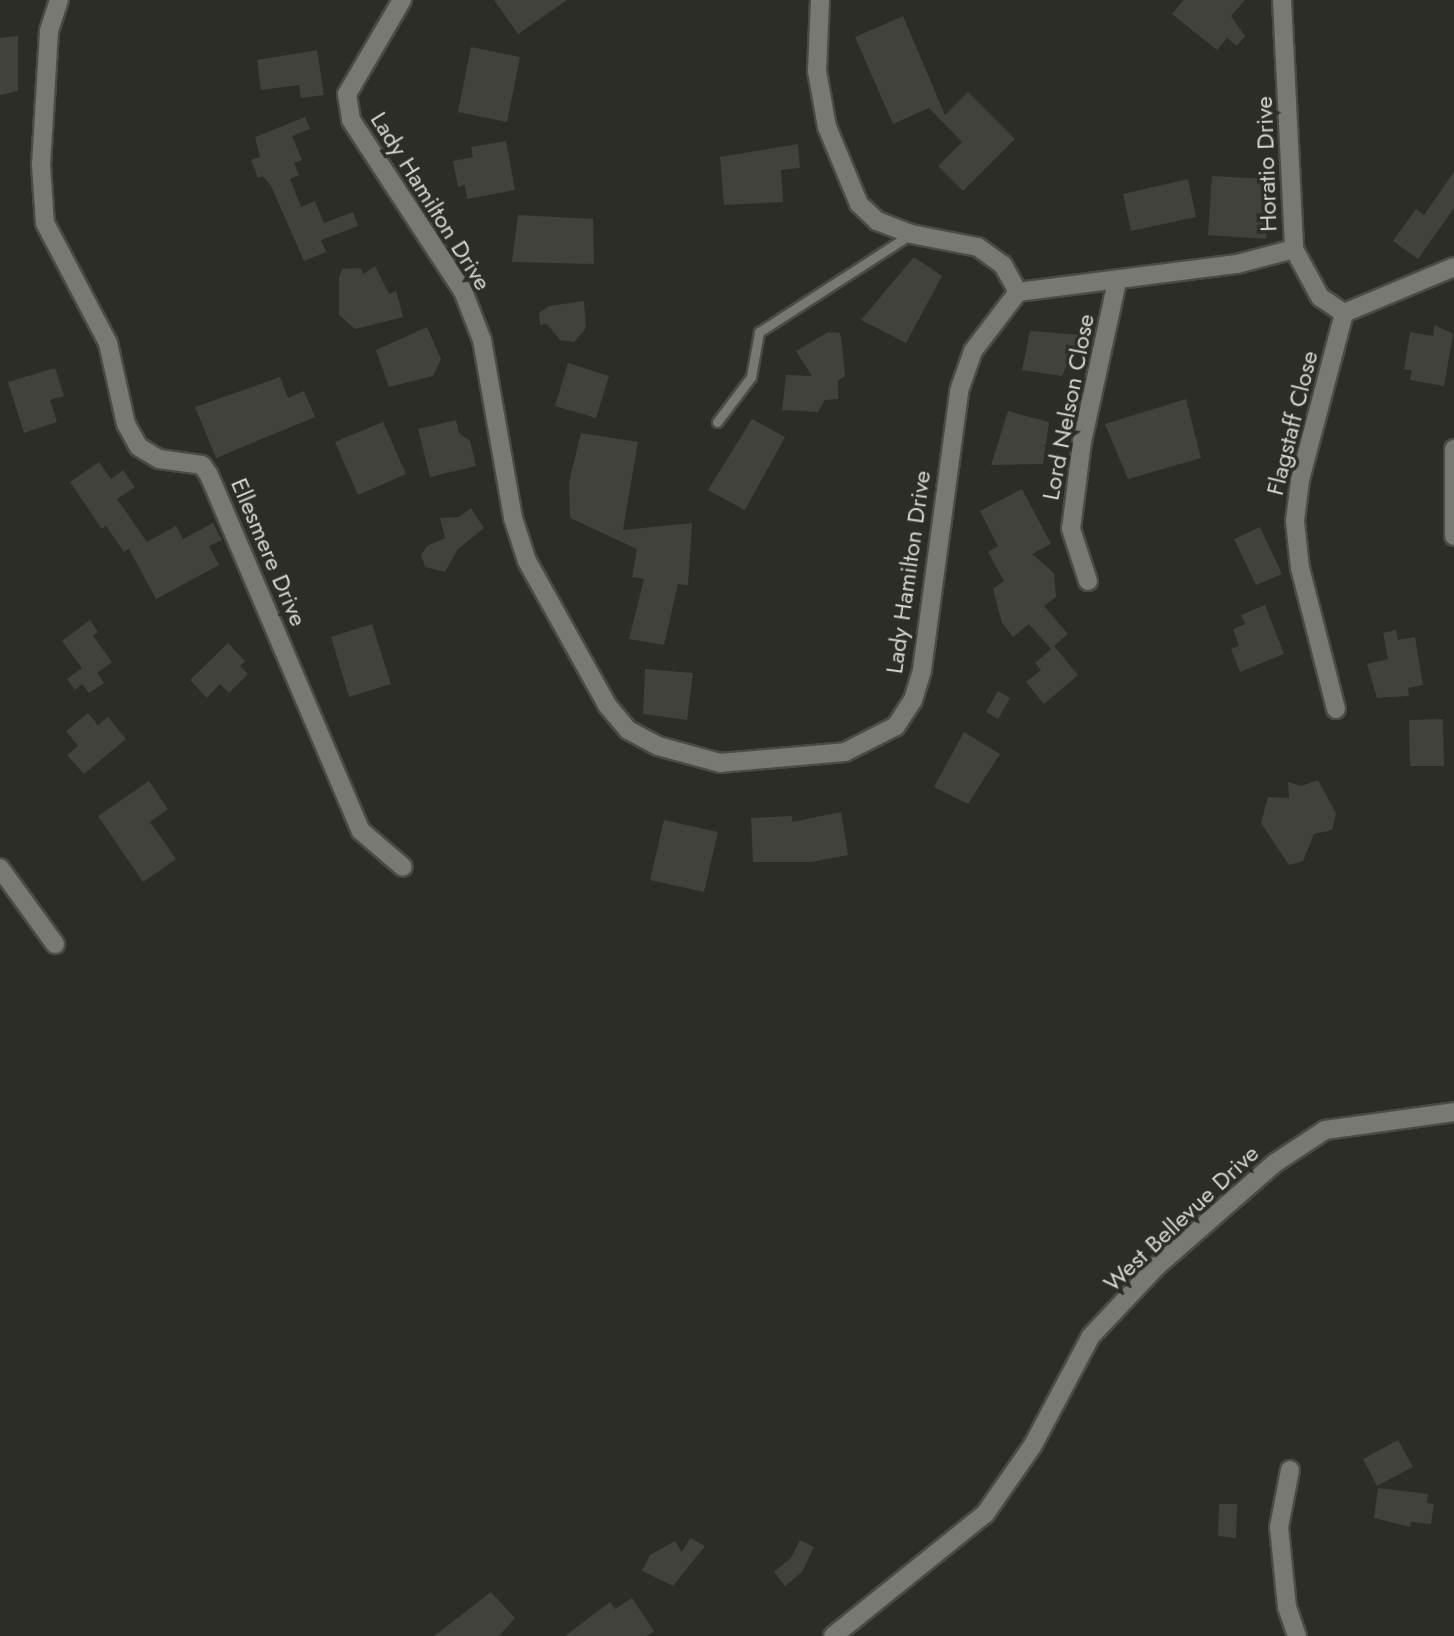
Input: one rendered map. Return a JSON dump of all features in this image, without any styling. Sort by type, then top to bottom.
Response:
[{"type":"street","name":"Ellesmere Drive","points":[[59,0],[49,31],[41,153],[45,223],[108,343],[126,424],[139,447],[159,459],[202,466],[209,475],[361,831],[403,867]]},
{"type":"street","name":"Lady Hamilton Drive","points":[[402,0],[347,93],[351,120],[463,291],[482,340],[513,518],[527,561],[607,705],[628,730],[659,746],[720,764],[795,759],[845,752],[896,726],[922,670],[958,391],[973,351],[1017,292]]},
{"type":"street","points":[[820,0],[817,71],[827,127],[846,181],[877,221],[911,234],[978,247],[1003,265],[1017,292],[1117,282],[1237,264],[1294,248]]},
{"type":"street","name":"Horatio Drive","points":[[1282,0],[1294,248],[1320,297],[1344,313]]},
{"type":"street","points":[[1344,313],[1454,267]]},
{"type":"street","name":"Lord Nelson Close","points":[[1088,581],[1070,529],[1082,442],[1117,282]]},
{"type":"street","name":"Flagstaff Close","points":[[1336,709],[1300,568],[1295,521],[1300,480],[1344,313]]},
{"type":"street","points":[[1454,449],[1454,536]]},
{"type":"street","points":[[0,868],[55,944]]},
{"type":"street","name":"West Bellevue Drive","points":[[833,1636],[985,1514],[1032,1445],[1091,1336],[1156,1267],[1275,1163],[1325,1130],[1454,1112]]},
{"type":"street","points":[[1290,1470],[1279,1527],[1287,1607],[1297,1636]]},
{"type":"lane","points":[[717,422],[751,377],[759,332],[911,234]]},
{"type":"building","points":[[494,0],[567,0],[518,34]]},
{"type":"building","points":[[1184,0],[1245,0],[1231,16],[1245,36],[1237,46],[1227,38],[1217,50],[1172,14]]},
{"type":"building","points":[[903,16],[945,115],[968,92],[1015,139],[963,191],[938,166],[962,142],[929,108],[893,124],[855,37]]},
{"type":"building","points":[[18,36],[18,91],[0,95],[0,38]]},
{"type":"building","points":[[471,47],[520,57],[507,122],[458,112]]},
{"type":"building","points":[[317,50],[324,95],[301,98],[299,85],[261,90],[257,60]]},
{"type":"building","points":[[305,117],[310,129],[292,136],[302,160],[294,163],[299,175],[290,179],[301,207],[315,201],[324,223],[353,212],[358,226],[321,240],[326,252],[304,261],[271,186],[263,176],[258,178],[251,160],[260,157],[255,137]]},
{"type":"building","points":[[506,141],[515,190],[467,199],[465,185],[458,187],[453,161],[473,157],[471,147]]},
{"type":"building","points":[[798,144],[800,168],[781,170],[783,202],[724,205],[720,157]]},
{"type":"building","points":[[1454,172],[1454,208],[1418,259],[1393,241],[1416,209],[1424,215]]},
{"type":"building","points":[[1212,176],[1269,179],[1266,239],[1208,235]]},
{"type":"building","points":[[1188,179],[1196,217],[1131,231],[1123,194]]},
{"type":"building","points":[[518,215],[593,219],[594,264],[512,262]]},
{"type":"building","points":[[914,257],[942,276],[906,343],[861,320]]},
{"type":"building","points":[[375,266],[389,294],[396,291],[403,317],[355,329],[339,315],[339,277],[342,269],[360,268],[364,274]]},
{"type":"building","points":[[584,301],[586,328],[574,342],[560,340],[547,324],[540,325],[539,313],[549,306]]},
{"type":"building","points":[[1435,325],[1453,334],[1444,386],[1410,380],[1412,370],[1404,369],[1410,332],[1433,336]]},
{"type":"building","points":[[427,327],[441,359],[433,376],[389,387],[376,350]]},
{"type":"building","points":[[1030,331],[1081,335],[1062,376],[1022,370]]},
{"type":"building","points":[[828,332],[840,333],[842,344],[845,376],[838,381],[838,399],[825,400],[818,412],[782,410],[786,375],[812,376],[796,351]]},
{"type":"building","points":[[568,363],[609,376],[596,418],[555,406]]},
{"type":"building","points":[[55,368],[64,396],[50,400],[57,422],[24,433],[8,382]]},
{"type":"building","points":[[280,377],[288,398],[304,391],[315,417],[216,458],[195,407]]},
{"type":"building","points":[[1186,399],[1201,458],[1128,479],[1105,424]]},
{"type":"building","points":[[1008,411],[1049,422],[1043,464],[991,465]]},
{"type":"building","points":[[752,419],[785,437],[745,510],[708,490]]},
{"type":"building","points":[[456,420],[459,433],[470,441],[476,466],[430,477],[418,429]]},
{"type":"building","points":[[383,422],[406,474],[358,495],[335,442]]},
{"type":"building","points":[[581,433],[638,442],[623,530],[692,523],[688,585],[678,584],[664,645],[629,639],[644,579],[632,577],[637,549],[570,518],[569,482]]},
{"type":"building","points":[[99,462],[111,479],[123,470],[135,487],[117,499],[147,542],[176,526],[183,539],[213,523],[222,540],[209,546],[219,565],[156,599],[129,549],[124,552],[106,526],[102,529],[70,482]]},
{"type":"building","points":[[1022,489],[1051,544],[1032,554],[1054,573],[1056,597],[1044,606],[1068,634],[1054,646],[1078,675],[1044,704],[1026,682],[1041,670],[1035,663],[1051,649],[1029,624],[1013,637],[1002,623],[993,589],[1004,581],[988,552],[998,546],[980,511]]},
{"type":"building","points":[[471,508],[484,528],[458,549],[445,572],[425,567],[421,555],[427,546],[445,538],[440,518],[459,517]]},
{"type":"building","points":[[1260,527],[1282,574],[1256,585],[1234,539]]},
{"type":"building","points":[[1265,605],[1284,654],[1240,672],[1231,649],[1239,646],[1233,629],[1245,624],[1241,615]]},
{"type":"building","points":[[90,620],[98,632],[93,636],[112,662],[97,673],[104,683],[89,693],[82,684],[75,690],[67,679],[82,668],[62,641]]},
{"type":"building","points":[[372,624],[391,684],[349,697],[331,637]]},
{"type":"building","points":[[1396,630],[1398,640],[1415,637],[1423,685],[1408,688],[1409,696],[1377,698],[1367,664],[1388,659],[1383,633]]},
{"type":"building","points":[[228,643],[245,661],[240,666],[248,674],[229,693],[220,684],[207,698],[190,680]]},
{"type":"building","points":[[645,669],[693,673],[687,720],[643,714]]},
{"type":"building","points":[[998,691],[1010,698],[998,719],[986,712]]},
{"type":"building","points":[[88,713],[98,725],[108,717],[126,739],[84,774],[67,755],[78,746],[66,731]]},
{"type":"building","points":[[1443,719],[1444,766],[1410,766],[1409,720]]},
{"type":"building","points":[[964,732],[1000,754],[968,804],[934,787]]},
{"type":"building","points":[[1318,780],[1336,813],[1332,830],[1314,834],[1303,861],[1289,865],[1261,823],[1268,797],[1289,798],[1288,782],[1302,786]]},
{"type":"building","points":[[149,781],[168,809],[150,822],[176,859],[143,882],[98,816]]},
{"type":"building","points":[[841,812],[848,855],[812,862],[753,862],[751,818],[792,816],[792,822]]},
{"type":"building","points":[[664,820],[718,832],[704,892],[650,880]]},
{"type":"building","points":[[1398,1440],[1413,1467],[1377,1486],[1363,1459]]},
{"type":"building","points":[[1378,1488],[1428,1494],[1427,1503],[1434,1504],[1431,1524],[1411,1522],[1410,1527],[1374,1518]]},
{"type":"building","points":[[1219,1504],[1237,1504],[1236,1538],[1218,1536]]},
{"type":"building","points":[[690,1538],[705,1546],[673,1586],[642,1571],[650,1555],[675,1541],[682,1552]]},
{"type":"building","points":[[800,1540],[814,1547],[802,1572],[785,1586],[774,1572],[791,1558]]},
{"type":"building","points":[[491,1592],[515,1618],[499,1636],[434,1636]]},
{"type":"building","points":[[632,1598],[654,1631],[647,1636],[565,1636],[610,1602],[615,1609]]}]
